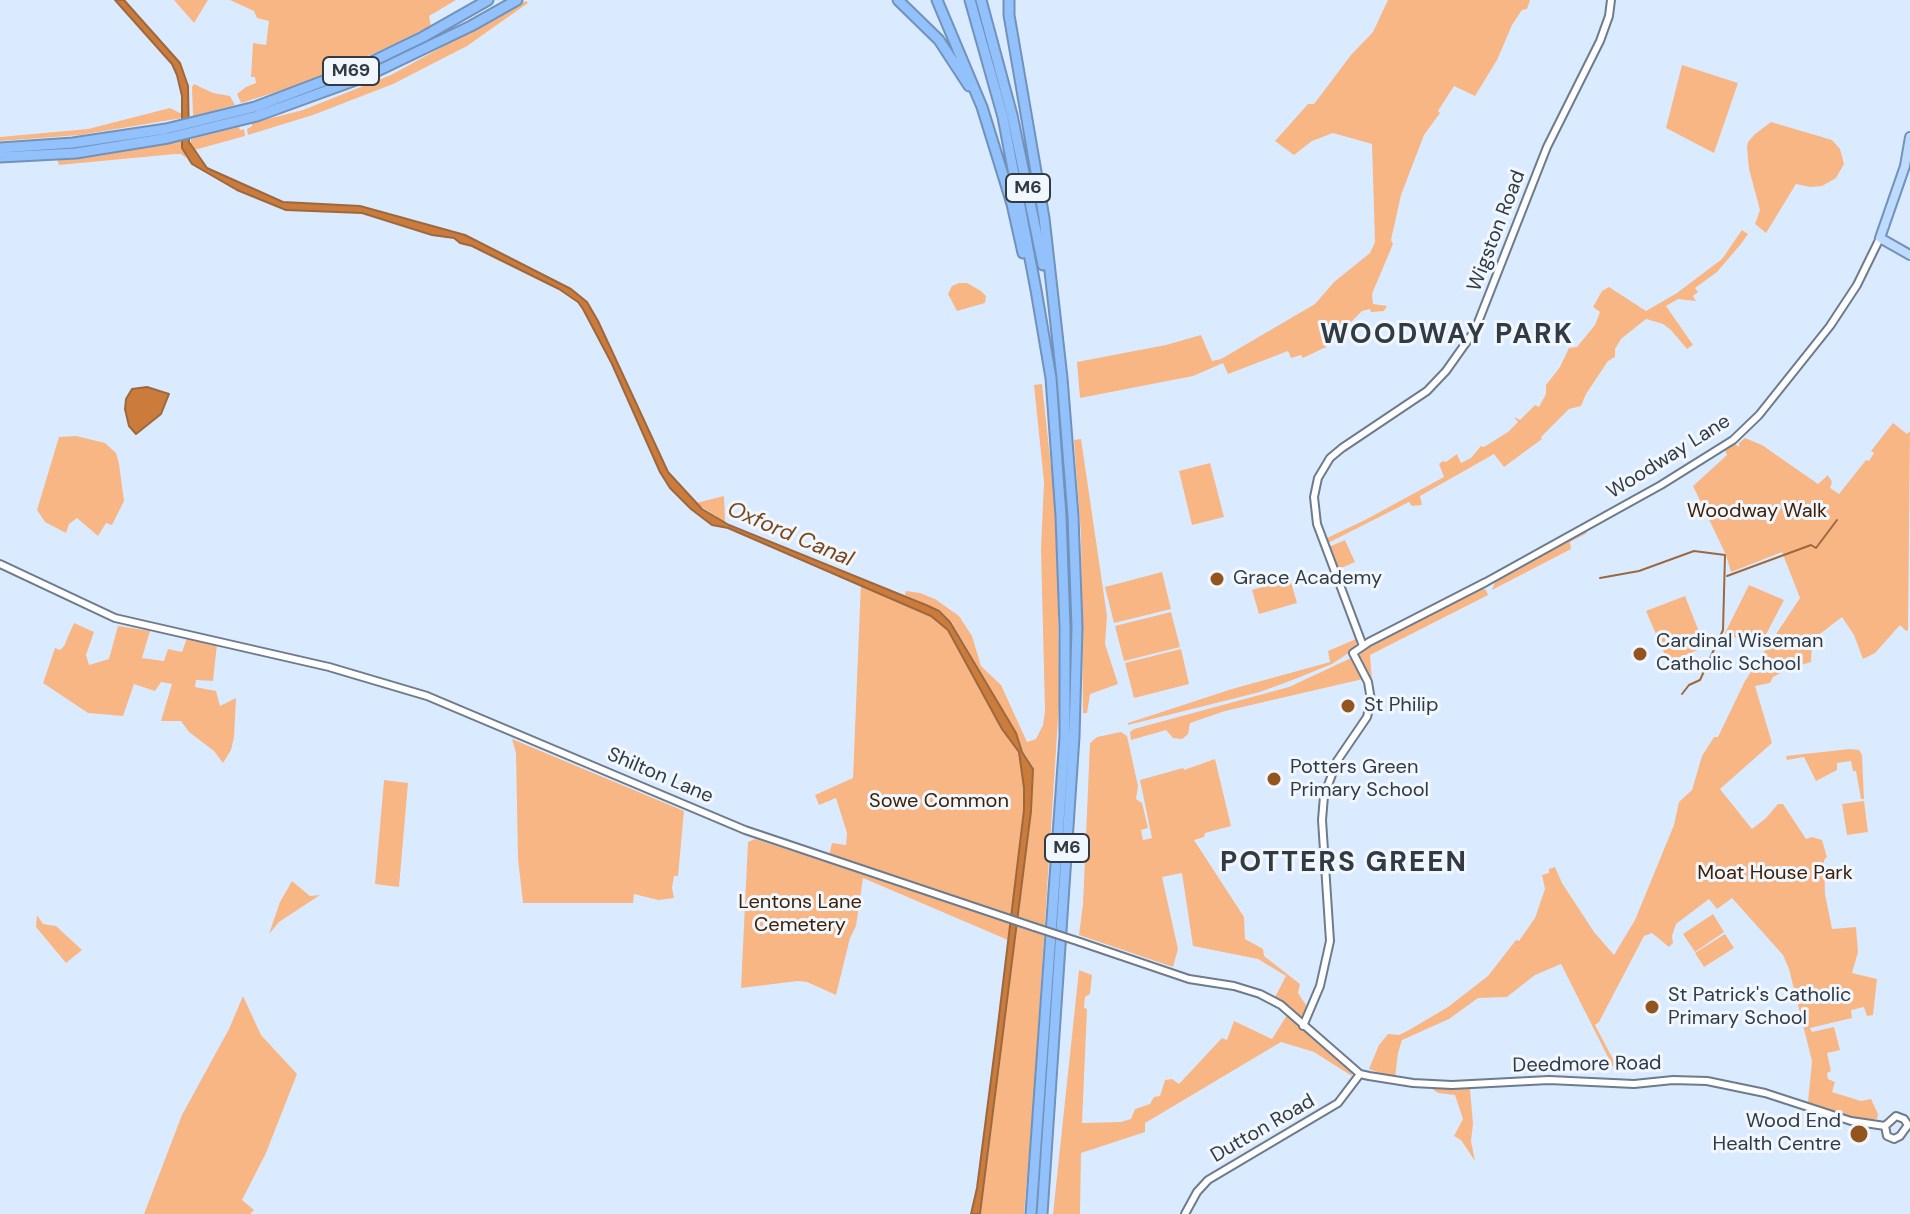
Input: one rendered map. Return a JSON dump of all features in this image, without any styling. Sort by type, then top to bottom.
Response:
[{"type":"highway","name":"M69","points":[[206,125],[363,66],[488,0]]},
{"type":"highway","name":"M69","points":[[421,49],[503,0]]},
{"type":"highway","name":"M69","points":[[0,157],[76,153],[313,98],[367,76],[517,0]]},
{"type":"highway","points":[[898,0],[933,32],[957,66],[995,148]]},
{"type":"highway","points":[[937,0],[969,73],[1012,204],[1051,378]]},
{"type":"highway","name":"M6","points":[[970,0],[1003,117],[1051,378],[1061,516],[1065,737],[1031,1214]]},
{"type":"highway","name":"M6","points":[[981,0],[1012,115],[1031,203],[1062,378],[1073,516],[1077,627],[1074,737],[1042,1214]]},
{"type":"highway","points":[[1009,0],[1044,218],[1062,378]]},
{"type":"highway","name":"M69","points":[[0,148],[167,134]]},
{"type":"main road","name":"Woodway Lane","points":[[1880,238],[1905,166],[1910,137]]},
{"type":"main road","points":[[1880,238],[1910,255]]},
{"type":"street","name":"Wigston Road","points":[[1363,646],[1317,524],[1314,497],[1318,478],[1330,458],[1342,448],[1427,391],[1446,371],[1475,330],[1540,161],[1600,41],[1611,0]]},
{"type":"street","name":"Woodway Lane","points":[[1303,1026],[1320,986],[1330,941],[1322,820],[1324,796],[1334,766],[1363,726],[1370,707],[1368,682],[1353,653],[1661,485],[1733,440],[1759,415],[1830,326],[1857,285],[1880,238]]},
{"type":"street","name":"Shilton Lane","points":[[0,564],[115,618],[329,667],[427,696],[741,829],[1189,979],[1253,991],[1281,1005],[1303,1026]]},
{"type":"street","name":"Deedmore Road","points":[[1303,1026],[1360,1074],[1393,1081],[1431,1084],[1571,1079],[1634,1084],[1707,1081],[1744,1087],[1851,1121],[1885,1126]]},
{"type":"street","name":"Dutton Road","points":[[1185,1214],[1208,1180],[1338,1103],[1360,1074]]},
{"type":"street","points":[[1896,1116],[1909,1124],[1894,1139],[1887,1136],[1885,1126],[1896,1116]]},
{"type":"green space","points":[[174,0],[208,0],[194,23]]},
{"type":"green space","points":[[230,0],[456,0],[429,16],[431,26],[388,47],[308,82],[241,103],[237,94],[256,83],[255,77],[251,77],[253,43],[266,45],[269,21],[257,18],[254,11]]},
{"type":"green space","points":[[1388,0],[1530,0],[1527,9],[1522,10],[1512,25],[1497,60],[1475,96],[1454,86],[1424,135],[1401,195],[1391,240],[1393,244],[1372,294],[1373,304],[1387,306],[1384,311],[1362,311],[1326,347],[1303,358],[1301,355],[1291,358],[1288,351],[1228,374],[1223,363],[1193,376],[1080,398],[1077,362],[1201,335],[1212,361],[1221,359],[1315,304],[1334,282],[1370,253],[1375,242],[1372,144],[1333,133],[1312,141],[1294,155],[1275,141],[1308,104],[1314,104],[1351,55],[1373,32]]},
{"type":"green space","points":[[526,1],[528,3],[467,46],[393,84],[313,115],[248,135],[247,129],[252,123],[303,110],[391,75]]},
{"type":"green space","points":[[1682,65],[1738,83],[1714,153],[1666,128]]},
{"type":"green space","points":[[194,84],[213,93],[230,96],[235,105],[193,116]]},
{"type":"green space","points":[[170,108],[182,114],[182,118],[80,135],[0,141],[0,137],[88,129]]},
{"type":"green space","points":[[1771,122],[1832,140],[1840,149],[1844,164],[1836,178],[1822,186],[1796,184],[1766,233],[1755,224],[1760,210],[1747,148],[1755,134]]},
{"type":"green space","points":[[239,127],[240,130],[244,129],[245,136],[194,150],[191,146],[191,139]]},
{"type":"green space","points":[[182,141],[186,158],[175,154],[59,165],[57,159],[98,156]]},
{"type":"green space","points":[[1742,230],[1748,234],[1741,244],[1717,272],[1695,288],[1698,292],[1693,296],[1696,301],[1678,299],[1666,306],[1693,345],[1687,349],[1663,324],[1646,319],[1621,339],[1615,349],[1615,357],[1608,361],[1581,406],[1569,409],[1542,439],[1504,467],[1494,454],[1420,496],[1422,505],[1412,506],[1409,502],[1328,543],[1327,538],[1444,477],[1439,464],[1443,461],[1457,454],[1461,463],[1471,458],[1481,446],[1508,432],[1518,422],[1514,417],[1520,420],[1535,405],[1539,407],[1546,394],[1546,385],[1569,348],[1577,347],[1595,325],[1600,312],[1593,307],[1602,291],[1609,287],[1646,311],[1677,293],[1722,259]]},
{"type":"green space","points":[[967,283],[981,291],[986,296],[985,303],[957,311],[948,294],[952,286]]},
{"type":"green space","points":[[1042,384],[1057,522],[1059,704],[1033,1107],[1024,1214],[981,1214],[1031,811],[1033,767],[951,621],[940,611],[905,595],[906,591],[920,593],[935,599],[959,616],[972,636],[981,666],[1001,685],[1027,742],[1036,739],[1045,711],[1041,549],[1044,482],[1034,385]]},
{"type":"green space","points":[[1893,423],[1907,434],[1910,431],[1908,630],[1900,625],[1875,653],[1863,659],[1854,635],[1842,617],[1812,640],[1811,662],[1788,669],[1773,677],[1770,683],[1755,686],[1772,743],[1720,789],[1752,829],[1778,804],[1783,804],[1806,839],[1822,840],[1827,857],[1824,860],[1825,894],[1832,929],[1856,927],[1858,952],[1852,973],[1877,979],[1873,1015],[1867,1016],[1864,1007],[1851,1010],[1852,1018],[1810,1028],[1812,1032],[1834,1027],[1840,1050],[1827,1053],[1831,1071],[1827,1073],[1828,1079],[1835,1082],[1832,1092],[1861,1101],[1871,1099],[1877,1119],[1859,1119],[1808,1102],[1812,1061],[1789,969],[1783,955],[1732,898],[1717,909],[1709,899],[1676,924],[1673,943],[1669,947],[1652,933],[1644,936],[1595,1025],[1616,1065],[1613,1067],[1561,964],[1535,975],[1507,997],[1478,998],[1449,1019],[1402,1040],[1395,1078],[1369,1069],[1379,1045],[1388,1034],[1399,1035],[1409,1030],[1448,1007],[1488,976],[1535,918],[1545,889],[1542,875],[1549,873],[1549,869],[1555,867],[1594,932],[1614,955],[1635,920],[1674,825],[1679,802],[1692,790],[1702,756],[1714,737],[1718,737],[1745,681],[1800,598],[1782,552],[1731,572],[1693,486],[1727,455],[1725,450],[1735,444],[1739,447],[1745,438],[1762,445],[1818,484],[1828,475],[1832,482],[1830,488],[1839,494],[1866,460],[1869,461],[1874,453],[1871,451]]},
{"type":"green space","points":[[76,436],[105,443],[116,453],[119,464],[124,501],[112,525],[106,523],[98,536],[77,518],[69,524],[66,533],[45,522],[37,510],[59,437]]},
{"type":"green space","points":[[1081,439],[1107,616],[1105,644],[1118,684],[1090,694],[1087,713],[1083,713],[1081,535],[1074,440]]},
{"type":"green space","points":[[1210,463],[1224,517],[1192,525],[1179,471]]},
{"type":"green space","points":[[724,496],[725,522],[696,503]]},
{"type":"green space","points":[[1585,530],[1587,533],[1570,542],[1571,549],[1492,590],[1495,582],[1510,572]]},
{"type":"green space","points":[[1345,540],[1355,562],[1339,569],[1329,547]]},
{"type":"green space","points":[[1162,572],[1171,609],[1114,623],[1105,587]]},
{"type":"green space","points":[[1290,579],[1297,603],[1259,614],[1252,590]]},
{"type":"green space","name":"Sowe Common","points":[[861,582],[942,618],[1017,743],[1028,781],[1008,940],[863,878],[856,926],[850,938],[836,995],[798,981],[741,988],[748,842],[755,839],[864,872],[828,860],[832,843],[846,845],[847,833],[836,798],[819,805],[815,795],[853,778]]},
{"type":"green space","points":[[1749,585],[1784,600],[1759,648],[1725,633]]},
{"type":"green space","points":[[1481,588],[1488,595],[1370,655],[1372,681],[1359,657],[1363,649]]},
{"type":"green space","points":[[1685,596],[1705,647],[1668,662],[1646,611]]},
{"type":"green space","points":[[1171,612],[1180,647],[1124,661],[1115,626]]},
{"type":"green space","points":[[74,623],[94,632],[86,655],[89,665],[109,659],[118,626],[150,631],[142,658],[164,661],[168,649],[182,652],[187,638],[217,644],[213,681],[196,680],[195,687],[216,691],[220,706],[236,698],[234,737],[223,763],[181,721],[161,721],[172,684],[161,682],[155,691],[134,684],[123,716],[88,713],[43,683],[55,648],[60,650],[64,646]]},
{"type":"green space","points":[[1356,639],[1356,648],[1332,664],[1295,679],[1260,692],[1128,725],[1232,689],[1330,662],[1328,651]]},
{"type":"green space","points":[[1181,649],[1189,684],[1134,698],[1125,663]]},
{"type":"green space","points":[[1351,658],[1363,679],[1225,711],[1190,723],[1188,734],[1182,739],[1173,738],[1166,730],[1131,740],[1130,732],[1134,729],[1289,687]]},
{"type":"green space","points":[[1121,732],[1127,736],[1138,786],[1136,799],[1142,803],[1148,828],[1141,830],[1143,840],[1152,838],[1140,780],[1215,759],[1231,826],[1205,833],[1204,837],[1194,840],[1244,917],[1245,939],[1263,949],[1264,956],[1300,984],[1298,993],[1306,1005],[1304,1016],[1297,1015],[1275,997],[1286,976],[1258,959],[1193,946],[1182,873],[1162,877],[1178,949],[1173,967],[1079,935],[1090,743],[1097,737]]},
{"type":"green space","points":[[512,739],[684,811],[678,876],[674,876],[672,888],[674,898],[658,900],[634,894],[633,903],[523,903],[518,859],[516,753]]},
{"type":"green space","points":[[1859,750],[1862,755],[1864,799],[1861,799],[1851,761],[1837,763],[1837,770],[1816,781],[1804,757],[1787,760],[1786,756]]},
{"type":"green space","points":[[384,780],[408,783],[399,887],[375,884]]},
{"type":"green space","points":[[1864,801],[1868,832],[1847,835],[1842,804]]},
{"type":"green space","points":[[292,881],[310,896],[320,895],[279,922],[269,934],[280,902]]},
{"type":"green space","points":[[1713,914],[1724,932],[1695,952],[1683,934]]},
{"type":"green space","points":[[37,915],[43,924],[56,926],[82,950],[66,963],[36,927]]},
{"type":"green space","points":[[1725,934],[1734,948],[1704,967],[1695,953]]},
{"type":"green space","points":[[1079,970],[1092,975],[1090,994],[1085,997],[1084,1008],[1087,1009],[1082,1123],[1131,1119],[1135,1109],[1150,1104],[1154,1097],[1160,1096],[1165,1080],[1172,1079],[1179,1084],[1222,1038],[1227,1040],[1234,1021],[1272,1039],[1287,1015],[1351,1070],[1352,1076],[1314,1052],[1281,1042],[1145,1123],[1145,1132],[1081,1153],[1080,1214],[1053,1214]]},
{"type":"green space","points":[[243,996],[261,1035],[297,1074],[266,1153],[242,1200],[254,1210],[250,1214],[144,1214],[182,1115],[229,1029]]},
{"type":"green space","points":[[1431,1088],[1470,1089],[1471,1141],[1475,1161],[1461,1140],[1454,1136],[1463,1119],[1455,1095],[1438,1093]]},
{"type":"shaded area","points":[[115,0],[124,0],[180,63],[188,86],[189,142],[207,168],[283,202],[360,206],[465,235],[571,289],[587,302],[598,321],[668,472],[702,509],[729,525],[926,605],[939,611],[950,622],[1016,733],[1022,752],[1033,769],[1031,811],[980,1214],[971,1214],[997,1033],[1024,810],[1024,788],[1019,752],[1002,729],[948,630],[931,616],[728,528],[712,525],[691,509],[670,488],[660,472],[612,364],[583,309],[559,289],[454,238],[432,235],[362,213],[286,210],[237,190],[192,164],[182,148],[182,96],[172,64]]},
{"type":"shaded area","points":[[147,387],[169,394],[161,414],[136,434],[129,426],[126,399],[132,389]]},
{"type":"waterway","points":[[1727,576],[1811,545],[1816,548],[1837,520]]},
{"type":"waterway","points":[[1600,578],[1639,571],[1694,551],[1725,555],[1723,630],[1700,680],[1689,685],[1682,694]]},
{"type":"place","name":"Grace Academy","points":[[1217,579]]},
{"type":"place","name":"Cardinal Wiseman Catholic School","points":[[1640,654]]},
{"type":"place","name":"St Philip","points":[[1348,706]]},
{"type":"place","name":"Potters Green Primary School","points":[[1274,779]]},
{"type":"place","name":"St Patrick's Catholic Primary School","points":[[1652,1007]]},
{"type":"place","name":"Wood End Health Centre","points":[[1859,1134]]},
{"type":"district","name":"WOODWAY PARK","points":[[1447,336]]},
{"type":"district","name":"POTTERS GREEN","points":[[1344,864]]},
{"type":"park label","name":"Woodway Walk","points":[[1757,512]]},
{"type":"park label","name":"Moat House Park","points":[[1775,874]]},
{"type":"park label","name":"Lentons Lane Cemetery","points":[[800,914]]},
{"type":"water label","name":"Oxford Canal","points":[[790,535]]}]
